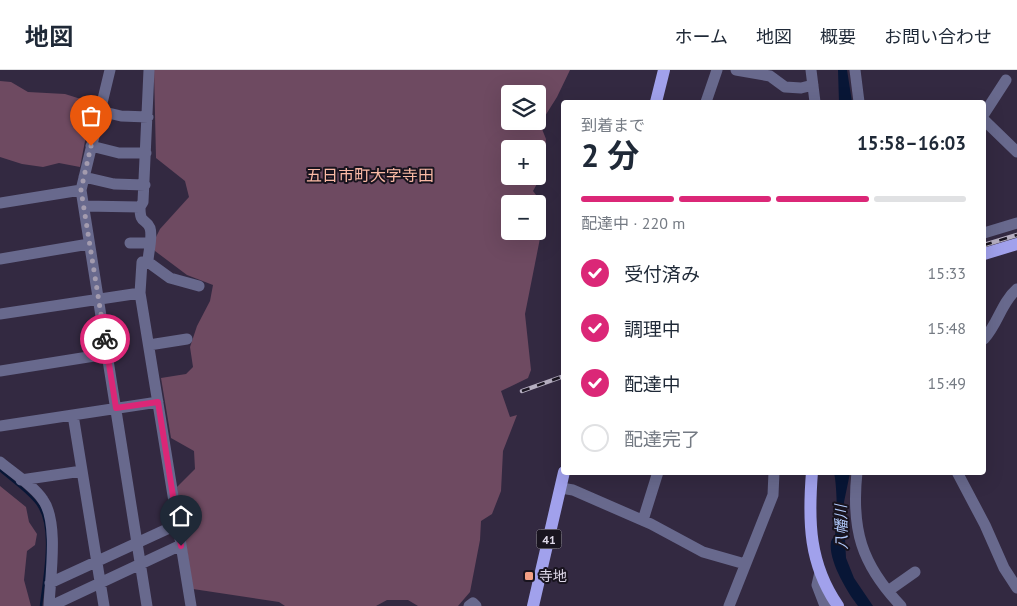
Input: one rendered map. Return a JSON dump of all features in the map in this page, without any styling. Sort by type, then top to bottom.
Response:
[{"type":"main road","points":[[656,100],[664,70]]},
{"type":"main road","points":[[986,253],[1017,244]]},
{"type":"main road","name":"41","points":[[532,606],[563,475]]},
{"type":"main road","points":[[812,475],[810,522],[812,542],[820,572],[838,606]]},
{"type":"street","points":[[110,70],[81,190],[147,606]]},
{"type":"street","points":[[148,262],[150,228],[141,219],[140,207],[144,199],[149,70]]},
{"type":"street","points":[[707,100],[717,70]]},
{"type":"street","points":[[736,70],[770,76],[786,87],[801,88],[813,85]]},
{"type":"street","points":[[811,70],[815,100]]},
{"type":"street","points":[[855,70],[859,100]]},
{"type":"street","points":[[986,111],[1006,80]]},
{"type":"street","points":[[100,111],[121,116],[148,117]]},
{"type":"street","points":[[986,122],[1017,152]]},
{"type":"street","points":[[91,146],[119,152],[146,153]]},
{"type":"street","points":[[84,177],[114,184],[144,185]]},
{"type":"street","points":[[0,203],[81,190]]},
{"type":"street","points":[[84,206],[140,207]]},
{"type":"street","points":[[986,232],[1017,223]]},
{"type":"street","points":[[130,243],[150,243]]},
{"type":"street","points":[[0,259],[90,244]]},
{"type":"street","points":[[191,606],[140,293],[142,262],[148,262],[170,278],[199,286]]},
{"type":"street","points":[[986,336],[1004,303],[1017,289]]},
{"type":"street","points":[[0,314],[140,293]]},
{"type":"street","points":[[149,345],[187,339]]},
{"type":"street","points":[[0,371],[107,354]]},
{"type":"street","points":[[0,426],[158,402]]},
{"type":"street","points":[[73,415],[104,606]]},
{"type":"street","points":[[0,462],[43,499],[50,514],[52,530],[50,606],[181,546]]},
{"type":"street","points":[[21,480],[82,471]]},
{"type":"street","points":[[643,520],[657,475]]},
{"type":"street","points":[[729,606],[773,495],[774,475]]},
{"type":"street","points":[[857,475],[856,520],[859,539],[866,559],[901,606]]},
{"type":"street","points":[[959,475],[986,525],[1004,568],[1017,588]]},
{"type":"street","points":[[561,488],[573,490],[643,520],[703,552],[745,564]]},
{"type":"street","points":[[50,583],[178,524]]},
{"type":"street","points":[[820,572],[817,585],[825,606]]},
{"type":"street","points":[[888,591],[915,572]]},
{"type":"street","points":[[468,606],[473,603],[476,606]]},
{"type":"shaded area","points":[[154,70],[570,70],[546,114],[546,85],[501,85],[501,130],[542,130],[546,139],[501,140],[501,185],[536,185],[533,191],[536,195],[501,195],[501,240],[540,240],[525,314],[531,370],[528,378],[501,391],[510,417],[517,415],[503,451],[501,491],[492,514],[481,521],[480,540],[470,592],[458,606],[418,606],[408,600],[387,600],[376,606],[285,606],[279,602],[193,589],[177,487],[195,469],[194,451],[171,438],[161,378],[186,374],[193,367],[190,347],[197,326],[210,301],[213,285],[187,275],[155,251],[155,239],[160,229],[189,197],[185,181],[156,158]]},
{"type":"shaded area","points":[[0,81],[11,82],[28,92],[65,94],[84,100],[91,110],[80,167],[59,163],[43,167],[22,164],[0,157]]},
{"type":"shaded area","points":[[0,486],[26,507],[29,522],[37,534],[35,545],[27,551],[24,580],[31,606],[0,606]]},
{"type":"water","points":[[838,70],[847,70],[852,100],[839,100]]},
{"type":"water","name":"八幡川","points":[[834,475],[850,475],[844,502],[847,533],[845,539],[846,558],[854,578],[873,606],[858,606],[844,584],[832,558],[831,542],[835,535],[837,513]]},
{"type":"waterway","points":[[0,470],[35,501],[45,523],[47,551],[41,606]]},
{"type":"railway","points":[[986,244],[1017,235]]},
{"type":"railway","points":[[522,391],[561,377]]},
{"type":"way so far","points":[[91,146],[81,190],[105,339]]},
{"type":"place","name":"寺地","points":[[529,576]]},
{"type":"district","name":"五日市町大字寺田","points":[[370,175]]},
{"type":"route","points":[[105,339],[116,408],[158,402],[181,546]]}]
